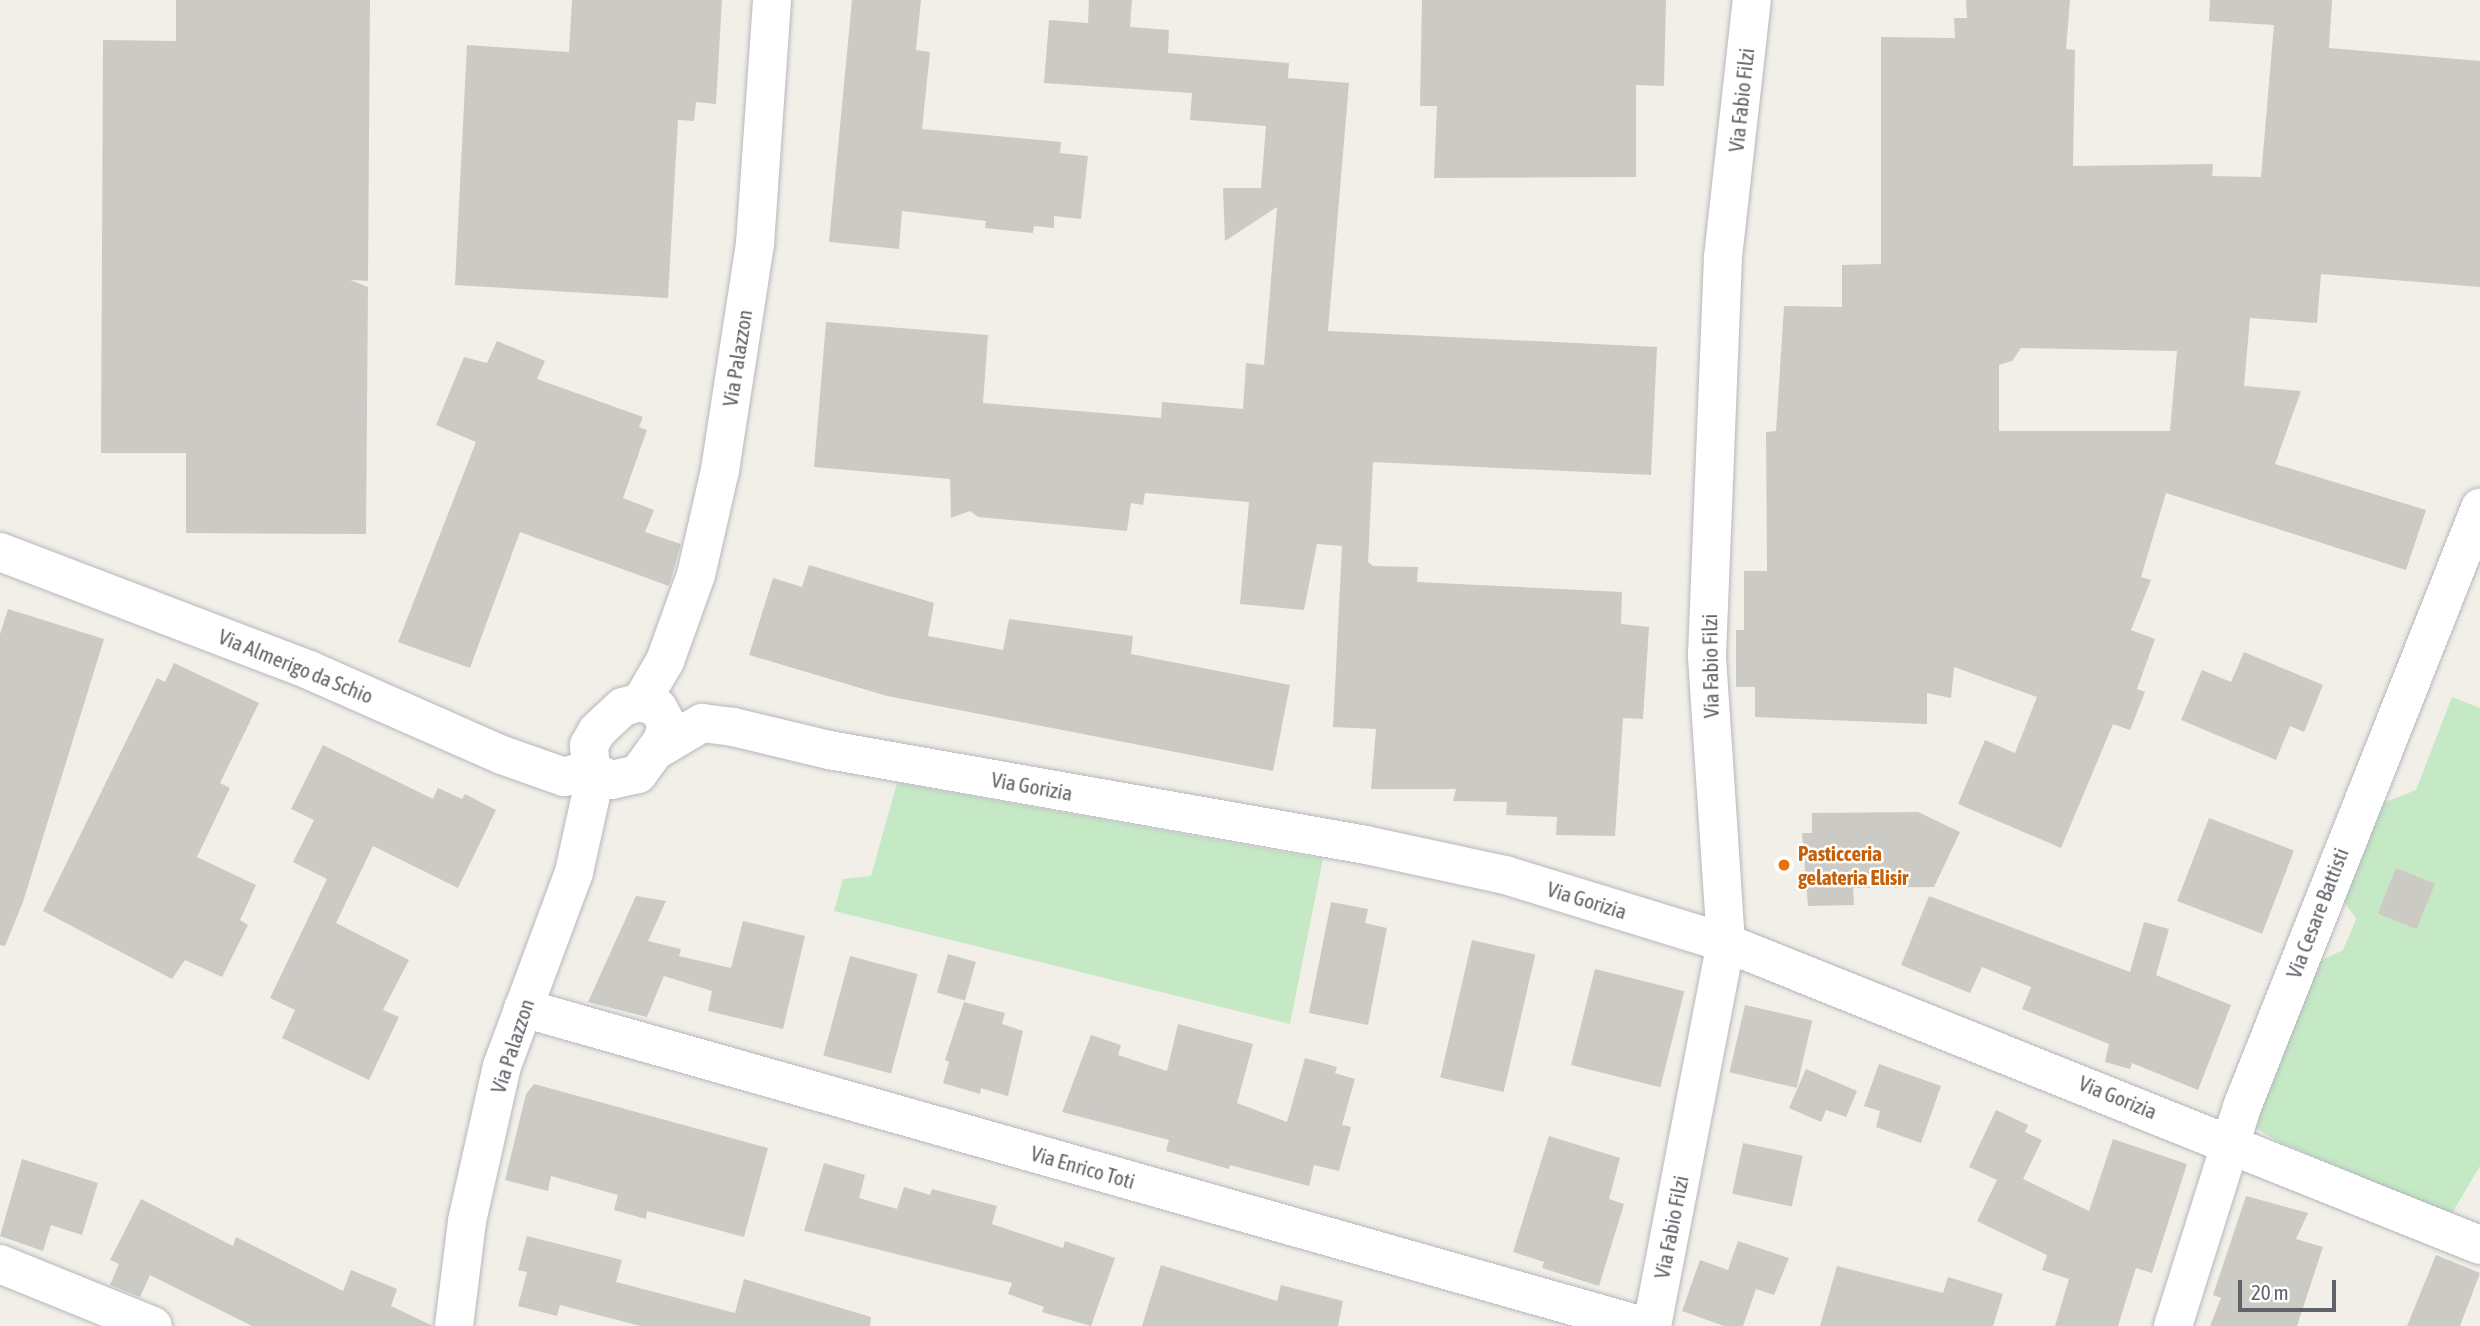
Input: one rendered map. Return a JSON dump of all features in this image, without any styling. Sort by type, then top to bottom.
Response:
[{"type":"street","name":"Via Palazzon","points":[[641,702],[665,661],[696,575],[720,470],[755,244],[772,0]]},
{"type":"street","name":"Via Fabio Filzi","points":[[1652,1326],[1726,943],[1707,655],[1723,257],[1752,0]]},
{"type":"street","name":"Via Cesare Battisti","points":[[2174,1326],[2231,1141],[2480,508]]},
{"type":"street","name":"Via Almerigo da Schio","points":[[0,552],[309,670],[502,755],[564,777],[593,771]]},
{"type":"street","points":[[641,702],[657,708],[667,724],[655,751],[638,774],[612,780],[593,771],[589,745],[597,731],[623,707],[641,702]]},
{"type":"street","name":"Via Gorizia","points":[[655,751],[702,723],[733,727],[829,750],[1391,850],[1505,875],[1726,943],[2231,1141],[2480,1245]]},
{"type":"street","name":"Via Palazzon","points":[[454,1326],[478,1167],[502,1066],[573,873],[593,771]]},
{"type":"street","name":"Via Enrico Toti","points":[[523,1009],[1643,1326]]},
{"type":"street","points":[[0,1264],[153,1326]]},
{"type":"green space","points":[[2452,697],[2480,708],[2480,1166],[2451,1215],[2277,1141],[2256,1128],[2251,1115],[2312,965],[2343,950],[2352,929],[2356,918],[2341,898],[2378,805],[2416,790]]},
{"type":"green space","points":[[897,783],[1323,859],[1290,1024],[834,911],[843,879],[871,876]]},
{"type":"building","points":[[176,0],[370,0],[368,281],[350,280],[368,287],[366,534],[186,533],[186,453],[101,453],[103,40],[176,41]]},
{"type":"building","points":[[572,0],[722,0],[716,104],[696,102],[694,121],[678,120],[668,298],[455,285],[467,45],[569,52]]},
{"type":"building","points":[[852,0],[921,0],[916,50],[930,52],[922,129],[1061,142],[1060,153],[1088,156],[1081,219],[1054,216],[1054,228],[1034,226],[1033,233],[985,228],[986,221],[902,211],[899,249],[829,242]]},
{"type":"building","points":[[1089,0],[1132,0],[1130,27],[1169,30],[1168,53],[1289,63],[1288,78],[1349,83],[1328,331],[1657,347],[1651,475],[1373,462],[1368,562],[1373,566],[1418,567],[1417,582],[1622,592],[1621,624],[1649,627],[1643,719],[1623,718],[1615,836],[1556,835],[1557,817],[1506,815],[1507,802],[1453,801],[1456,789],[1371,789],[1376,729],[1333,727],[1342,546],[1317,544],[1304,610],[1240,604],[1249,502],[1145,493],[1143,505],[1131,503],[1127,531],[978,517],[970,511],[951,518],[950,479],[814,467],[826,322],[988,335],[983,403],[1161,418],[1162,402],[1243,409],[1246,363],[1264,365],[1277,207],[1225,241],[1223,188],[1261,188],[1266,126],[1190,120],[1192,93],[1044,83],[1049,20],[1088,23]]},
{"type":"building","points":[[1422,0],[1666,0],[1664,86],[1636,85],[1636,177],[1434,178],[1437,106],[1420,106]]},
{"type":"building","points":[[1966,0],[2070,0],[2066,49],[2075,50],[2073,166],[2213,164],[2212,176],[2261,177],[2274,25],[2209,21],[2210,0],[2332,0],[2329,48],[2480,61],[2480,287],[2321,274],[2317,323],[2250,318],[2244,386],[2301,391],[2275,464],[2426,510],[2406,570],[2166,493],[2141,577],[2151,580],[2131,630],[2155,639],[2137,689],[2145,692],[2130,730],[2113,724],[2061,848],[1958,804],[1985,740],[2015,753],[2037,697],[1954,667],[1951,698],[1927,693],[1927,724],[1755,717],[1755,687],[1736,687],[1736,630],[1744,630],[1744,571],[1767,571],[1766,432],[1776,431],[1784,306],[1842,307],[1842,265],[1881,264],[1881,37],[1955,38],[1954,18],[1967,18]],"holes":[[[2021,348],[2177,351],[2170,431],[1999,431],[1999,365],[2012,361]]]},
{"type":"building","points":[[497,341],[545,361],[537,379],[643,417],[639,427],[647,430],[623,498],[654,510],[645,532],[681,544],[669,586],[520,532],[470,668],[398,642],[476,442],[436,425],[464,357],[487,363]]},
{"type":"building","points":[[809,565],[934,603],[928,636],[1003,650],[1009,619],[1133,636],[1131,654],[1290,685],[1273,771],[887,696],[749,655],[773,578],[802,587]]},
{"type":"building","points":[[8,609],[104,639],[23,902],[5,946],[0,945],[0,634]]},
{"type":"building","points":[[2244,652],[2323,685],[2304,732],[2290,726],[2276,760],[2181,720],[2202,670],[2231,682]]},
{"type":"building","points":[[174,663],[259,703],[220,783],[230,788],[197,857],[256,885],[240,920],[248,925],[222,977],[185,960],[172,979],[43,911],[157,678],[165,682]]},
{"type":"building","points":[[323,745],[433,799],[438,788],[462,799],[465,794],[496,810],[458,888],[373,846],[336,923],[409,960],[383,1010],[399,1017],[369,1080],[282,1038],[295,1010],[270,998],[327,879],[293,862],[314,820],[291,809]]},
{"type":"building","points":[[1918,812],[1960,832],[1934,887],[1853,888],[1854,905],[1808,906],[1802,833],[1812,833],[1812,813]]},
{"type":"building","points":[[2209,818],[2294,851],[2262,934],[2177,901]]},
{"type":"building","points":[[2396,868],[2435,884],[2417,929],[2378,913]]},
{"type":"building","points":[[636,896],[666,901],[648,941],[681,949],[679,956],[731,968],[743,921],[805,936],[783,1029],[708,1011],[712,991],[664,976],[647,1017],[588,1002]]},
{"type":"building","points":[[1929,896],[2130,972],[2144,922],[2169,929],[2156,975],[2231,1005],[2198,1090],[2132,1063],[2130,1069],[2105,1062],[2109,1044],[2022,1009],[2031,987],[1982,967],[1970,993],[1901,965]]},
{"type":"building","points":[[1331,902],[1368,909],[1365,923],[1387,928],[1368,1025],[1309,1013]]},
{"type":"building","points":[[1472,940],[1535,955],[1504,1092],[1440,1077]]},
{"type":"building","points":[[948,954],[976,962],[965,1000],[937,992]]},
{"type":"building","points":[[850,956],[918,974],[891,1074],[823,1055]]},
{"type":"building","points":[[1595,969],[1684,991],[1660,1087],[1571,1065]]},
{"type":"building","points":[[964,1002],[1005,1013],[1002,1024],[1023,1031],[1008,1096],[981,1088],[980,1094],[943,1083],[949,1062],[945,1060]]},
{"type":"building","points":[[1745,1005],[1812,1021],[1797,1088],[1729,1072]]},
{"type":"building","points":[[1178,1024],[1253,1044],[1237,1103],[1287,1122],[1305,1058],[1337,1067],[1335,1073],[1355,1079],[1342,1125],[1351,1127],[1339,1171],[1314,1165],[1309,1186],[1230,1165],[1229,1169],[1166,1151],[1169,1140],[1062,1112],[1091,1035],[1121,1045],[1118,1055],[1167,1071]]},
{"type":"building","points":[[1879,1064],[1941,1086],[1921,1143],[1876,1127],[1880,1111],[1864,1106]]},
{"type":"building","points":[[1806,1069],[1857,1091],[1846,1117],[1826,1110],[1821,1122],[1789,1108]]},
{"type":"building","points":[[534,1084],[768,1148],[744,1237],[647,1211],[646,1219],[614,1210],[618,1195],[551,1176],[548,1191],[505,1180],[526,1094]]},
{"type":"building","points":[[1996,1110],[2028,1125],[2025,1132],[2042,1140],[2023,1179],[2089,1211],[2113,1139],[2187,1164],[2152,1273],[2136,1268],[2118,1326],[2055,1326],[2069,1279],[2042,1270],[2047,1255],[1977,1221],[1997,1180],[1969,1167]]},
{"type":"building","points":[[1549,1136],[1620,1158],[1609,1199],[1624,1204],[1599,1286],[1542,1268],[1544,1262],[1513,1252]]},
{"type":"building","points":[[1743,1143],[1803,1156],[1792,1207],[1732,1194]]},
{"type":"building","points":[[22,1159],[98,1183],[82,1235],[51,1225],[43,1251],[0,1236]]},
{"type":"building","points":[[824,1163],[865,1175],[859,1198],[897,1209],[904,1187],[930,1195],[932,1189],[997,1206],[992,1224],[1063,1248],[1065,1241],[1115,1258],[1091,1326],[1042,1312],[1044,1307],[1008,1294],[1012,1283],[804,1231]]},
{"type":"building","points":[[2246,1196],[2308,1213],[2296,1239],[2323,1247],[2297,1326],[2210,1326],[2221,1298],[2213,1295]]},
{"type":"building","points":[[141,1199],[233,1246],[236,1237],[343,1291],[351,1270],[397,1289],[391,1306],[433,1326],[252,1326],[150,1275],[140,1297],[110,1285],[119,1264],[110,1260]]},
{"type":"building","points":[[527,1236],[622,1260],[616,1282],[735,1313],[744,1279],[871,1317],[870,1326],[640,1326],[560,1305],[557,1316],[518,1306],[527,1272],[518,1270]]},
{"type":"building","points":[[1738,1241],[1789,1258],[1774,1295],[1756,1289],[1743,1326],[1724,1326],[1682,1311],[1700,1260],[1728,1270]]},
{"type":"building","points":[[2436,1255],[2480,1273],[2460,1326],[2407,1326]]},
{"type":"building","points":[[1161,1265],[1277,1301],[1281,1285],[1343,1301],[1338,1326],[1142,1326]]},
{"type":"building","points":[[1837,1266],[1943,1293],[1948,1277],[2003,1294],[1993,1326],[1820,1326]]},
{"type":"place","name":"Pasticceria gelateria Elisir","points":[[1784,865]]}]
